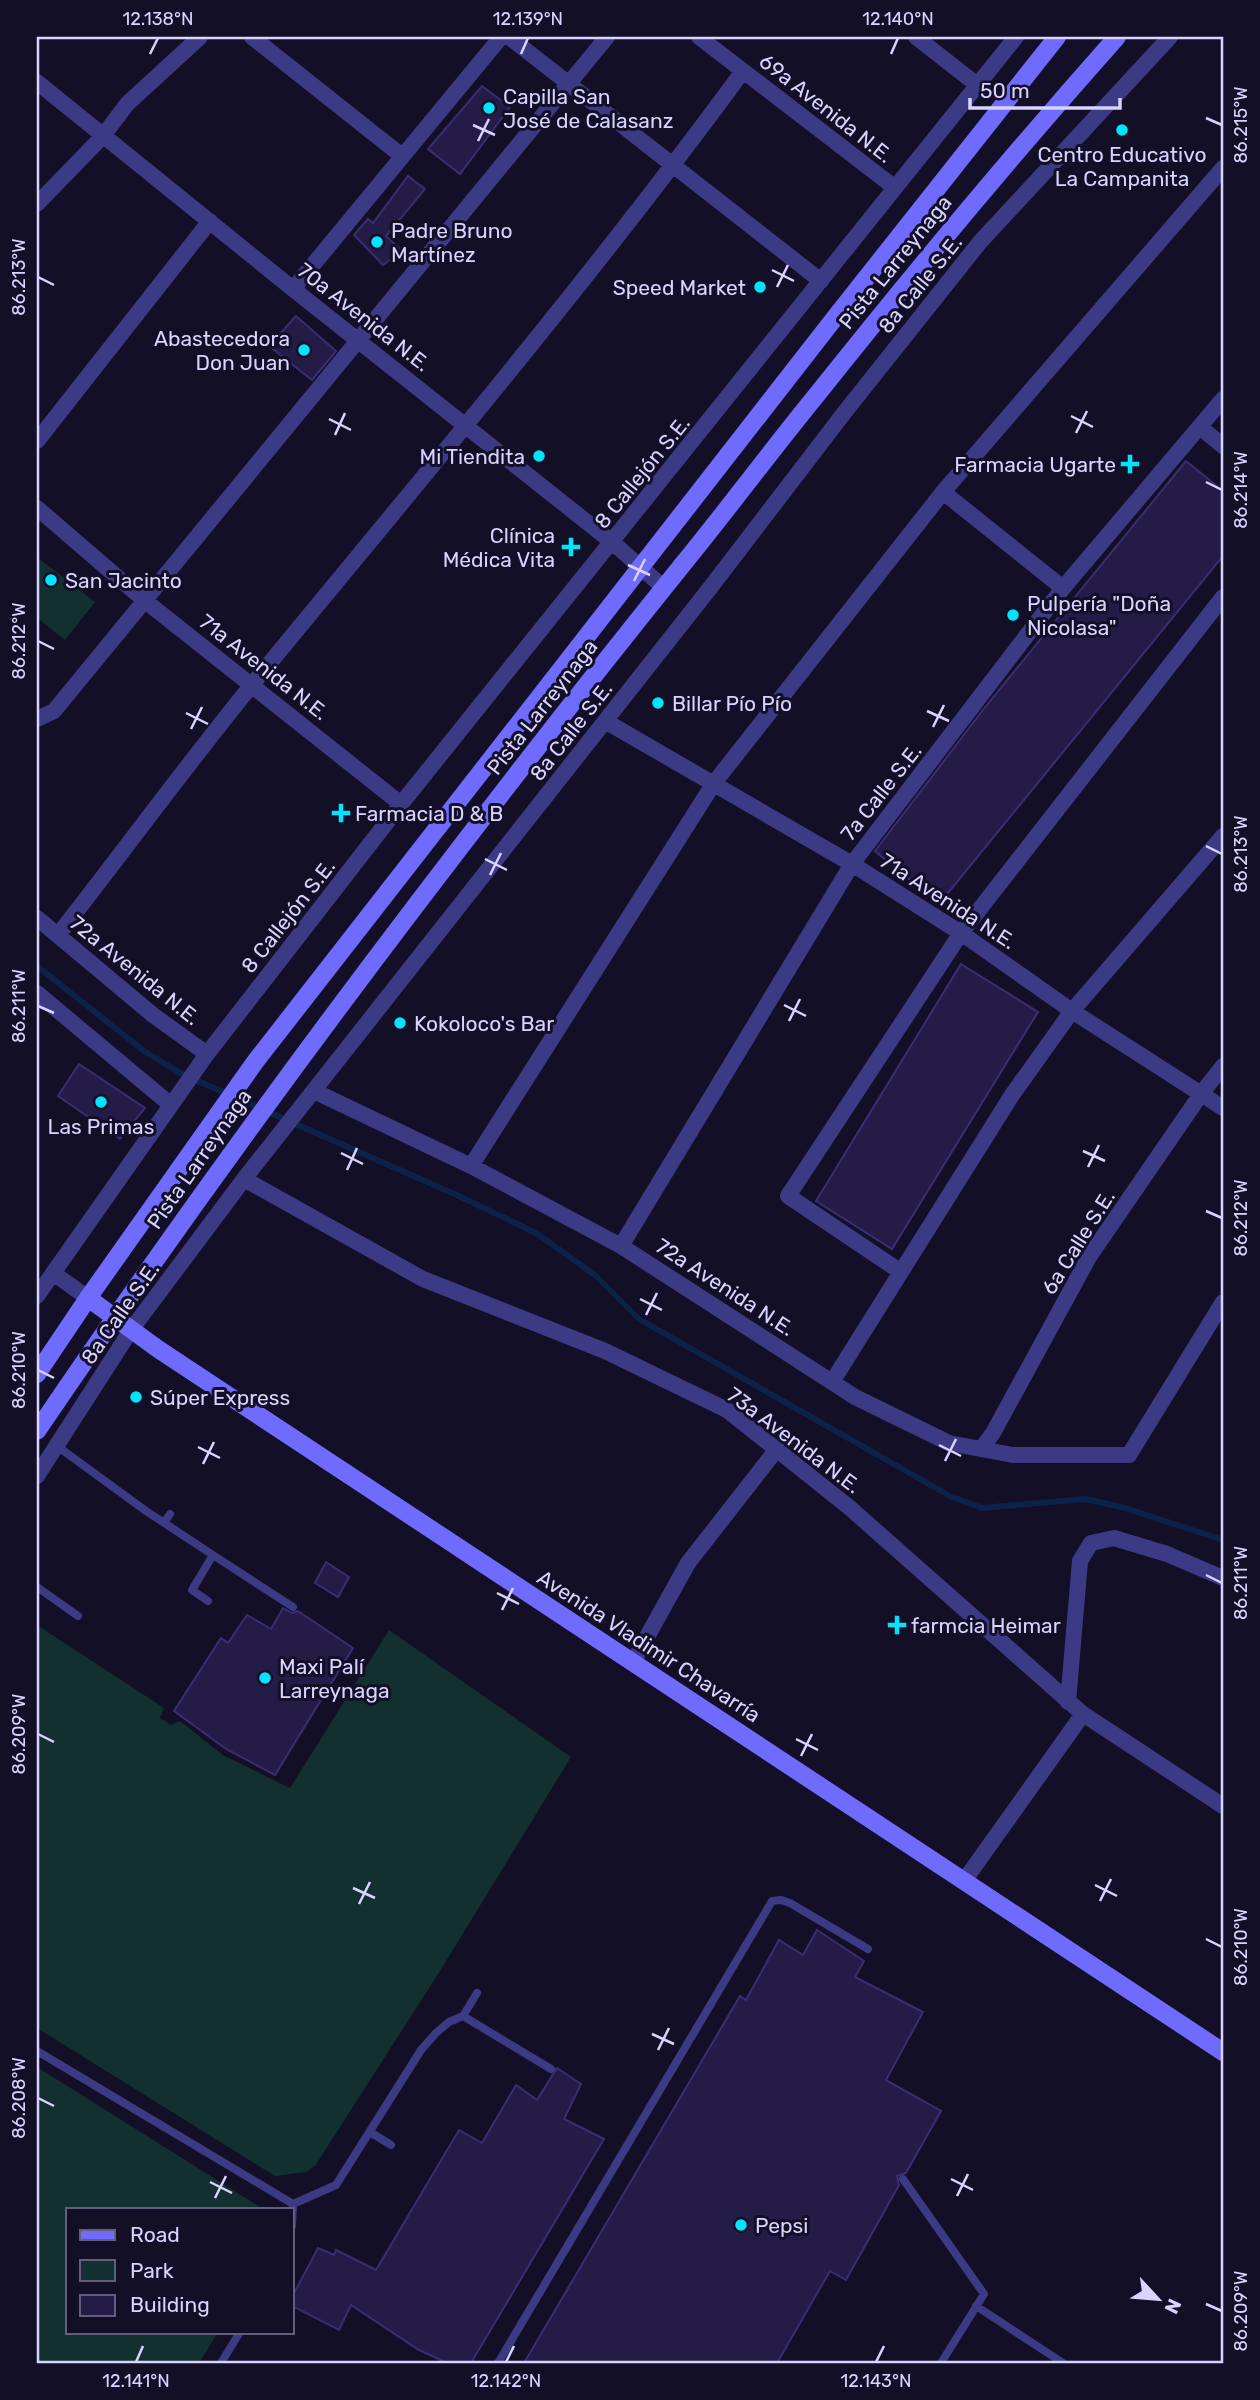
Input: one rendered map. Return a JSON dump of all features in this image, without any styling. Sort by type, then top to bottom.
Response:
[{"type":"main road","name":"Pista Larreynaga","points":[[37,1374],[220,1108],[1057,37]]},
{"type":"main road","name":"Pista Larreynaga","points":[[37,1431],[114,1317],[271,1097],[663,587],[947,234],[1117,37]]},
{"type":"main road","name":"Avenida Vladimir Chavarría","points":[[88,1298],[131,1330],[1223,2052]]},
{"type":"street","points":[[37,204],[103,136],[127,104],[200,37]]},
{"type":"street","points":[[252,37],[402,156]]},
{"type":"street","points":[[293,289],[501,37]]},
{"type":"street","points":[[509,37],[821,282]]},
{"type":"street","points":[[37,719],[54,710],[607,37]]},
{"type":"street","name":"69a Avenida N.E.","points":[[699,37],[894,187]]},
{"type":"street","points":[[916,37],[976,83]]},
{"type":"street","name":"8 Callejón S.E.","points":[[176,1099],[401,804],[821,282],[976,83],[1016,37]]},
{"type":"street","name":"8a Calle S.E.","points":[[37,1476],[131,1330],[244,1179],[844,413],[980,242],[1170,37]]},
{"type":"street","points":[[58,935],[253,684],[467,425],[674,165],[743,71]]},
{"type":"street","name":"70a Avenida N.E.","points":[[37,82],[642,566],[663,587]]},
{"type":"street","points":[[471,1166],[714,783],[943,492],[1223,168]]},
{"type":"street","points":[[37,441],[210,221]]},
{"type":"street","name":"7a Calle S.E.","points":[[621,1245],[852,864],[1063,588],[1223,399]]},
{"type":"street","points":[[1200,427],[1223,446]]},
{"type":"street","points":[[943,492],[1063,588]]},
{"type":"street","name":"71a Avenida N.E.","points":[[37,508],[145,600],[401,804]]},
{"type":"street","points":[[901,1272],[788,1196],[961,933],[1223,597]]},
{"type":"street","name":"71a Avenida N.E.","points":[[605,721],[852,864],[961,933],[1072,1011],[1223,1108]]},
{"type":"street","points":[[832,1382],[1012,1095],[1072,1011],[1223,836]]},
{"type":"street","name":"72a Avenida N.E.","points":[[37,918],[153,1016],[201,1063]]},
{"type":"street","points":[[37,993],[176,1099],[37,1296]]},
{"type":"street","name":"6a Calle S.E.","points":[[981,1449],[993,1433],[1089,1257],[1223,1066]]},
{"type":"street","name":"72a Avenida N.E.","points":[[314,1091],[471,1166],[621,1245],[855,1397],[949,1443],[1013,1455],[1129,1455],[1223,1302]]},
{"type":"street","name":"73a Avenida N.E.","points":[[244,1179],[423,1279],[605,1351],[727,1410],[850,1508],[1083,1714],[1223,1806]]},
{"type":"street","name":"Avenida Vladimir Chavarría","points":[[52,1273],[88,1298]]},
{"type":"street","points":[[633,1662],[688,1563],[777,1449]]},
{"type":"street","points":[[1069,1702],[1080,1561],[1091,1543],[1114,1538],[1167,1554],[1223,1578]]},
{"type":"street","points":[[964,1881],[1083,1714]]},
{"type":"lane","points":[[57,1446],[164,1523],[293,1607]]},
{"type":"lane","points":[[164,1523],[170,1514]]},
{"type":"lane","points":[[208,1601],[192,1590],[213,1555]]},
{"type":"lane","points":[[37,1587],[78,1616]]},
{"type":"lane","points":[[498,2363],[772,1901],[790,1903],[868,1949]]},
{"type":"lane","points":[[293,2204],[336,2185],[421,2050],[449,2022],[463,2016],[477,1993]]},
{"type":"lane","points":[[463,2016],[551,2068]]},
{"type":"lane","points":[[37,2051],[293,2204]]},
{"type":"lane","points":[[370,2132],[391,2145]]},
{"type":"lane","points":[[903,2179],[984,2294],[941,2363]]},
{"type":"lane","points":[[293,2204],[293,2208]]},
{"type":"lane","points":[[976,2306],[1063,2363]]},
{"type":"lane","points":[[221,2363],[239,2334]]},
{"type":"green space","name":"San Jacinto","points":[[37,557],[95,602],[65,640],[37,618]]},
{"type":"green space","points":[[37,1625],[164,1708],[160,1718],[171,1725],[180,1721],[223,1755],[290,1788],[389,1630],[571,1757],[440,1971],[315,2166],[306,2172],[275,2176],[37,2028]]},
{"type":"green space","points":[[37,2067],[261,2208],[66,2208],[66,2334],[217,2334],[199,2363],[37,2363]]},
{"type":"building","points":[[482,86],[510,107],[460,174],[428,149]]},
{"type":"building","points":[[408,176],[425,189],[386,236],[402,251],[383,265],[354,235],[368,219],[373,223]]},
{"type":"building","name":"Abastecedora Don Juan","points":[[296,316],[336,351],[312,380],[269,346]]},
{"type":"building","points":[[1186,461],[1223,491],[1223,556],[939,904],[875,851],[986,706]]},
{"type":"building","points":[[961,964],[1038,1012],[892,1249],[816,1201]]},
{"type":"building","name":"Las Primas","points":[[79,1064],[145,1108],[120,1139],[58,1096]]},
{"type":"building","points":[[326,1562],[349,1577],[338,1597],[315,1583]]},
{"type":"building","name":"Maxi Palí Larreynaga","points":[[283,1608],[292,1613],[298,1611],[353,1648],[275,1775],[226,1749],[174,1711],[221,1638],[228,1643],[247,1615],[271,1629]]},
{"type":"building","name":"Pepsi","points":[[817,1930],[864,1961],[855,1977],[923,2012],[886,2080],[941,2111],[906,2173],[897,2176],[899,2185],[846,2280],[830,2271],[777,2363],[524,2363],[740,1996],[746,2000],[779,1940],[803,1955]]},
{"type":"building","points":[[557,2068],[581,2084],[564,2119],[604,2139],[471,2363],[447,2363],[419,2350],[351,2305],[339,2330],[294,2307],[294,2293],[318,2248],[334,2255],[336,2250],[376,2270],[459,2130],[482,2143],[516,2085],[537,2100]]},
{"type":"waterway","points":[[37,966],[144,1051],[180,1073],[459,1196],[536,1233],[595,1275],[639,1319],[950,1496],[982,1508],[1086,1499],[1125,1508],[1223,1540]]},
{"type":"place","name":"Capilla San José de Calasanz","points":[[489,108]]},
{"type":"place","name":"Centro Educativo La Campanita","points":[[1122,130]]},
{"type":"place","name":"Padre Bruno Martínez","points":[[377,242]]},
{"type":"place","name":"Speed Market","points":[[760,287]]},
{"type":"place","name":"Abastecedora Don Juan","points":[[304,350]]},
{"type":"place","name":"Mi Tiendita","points":[[539,456]]},
{"type":"place","name":"Farmacia Ugarte","points":[[1130,464]]},
{"type":"place","name":"Clínica Médica Vita","points":[[571,547]]},
{"type":"place","name":"San Jacinto","points":[[51,580]]},
{"type":"place","name":"Pulpería \"Doña Nicolasa\"","points":[[1013,615]]},
{"type":"place","name":"Billar Pío Pío","points":[[658,703]]},
{"type":"place","name":"Farmacia D & B","points":[[341,813]]},
{"type":"place","name":"Kokoloco's Bar","points":[[400,1023]]},
{"type":"place","name":"Las Primas","points":[[101,1102]]},
{"type":"place","name":"Súper Express","points":[[136,1397]]},
{"type":"place","name":"farmcia Heimar","points":[[897,1625]]},
{"type":"place","name":"Maxi Palí Larreynaga","points":[[265,1678]]},
{"type":"place","name":"Pepsi","points":[[741,2225]]}]
